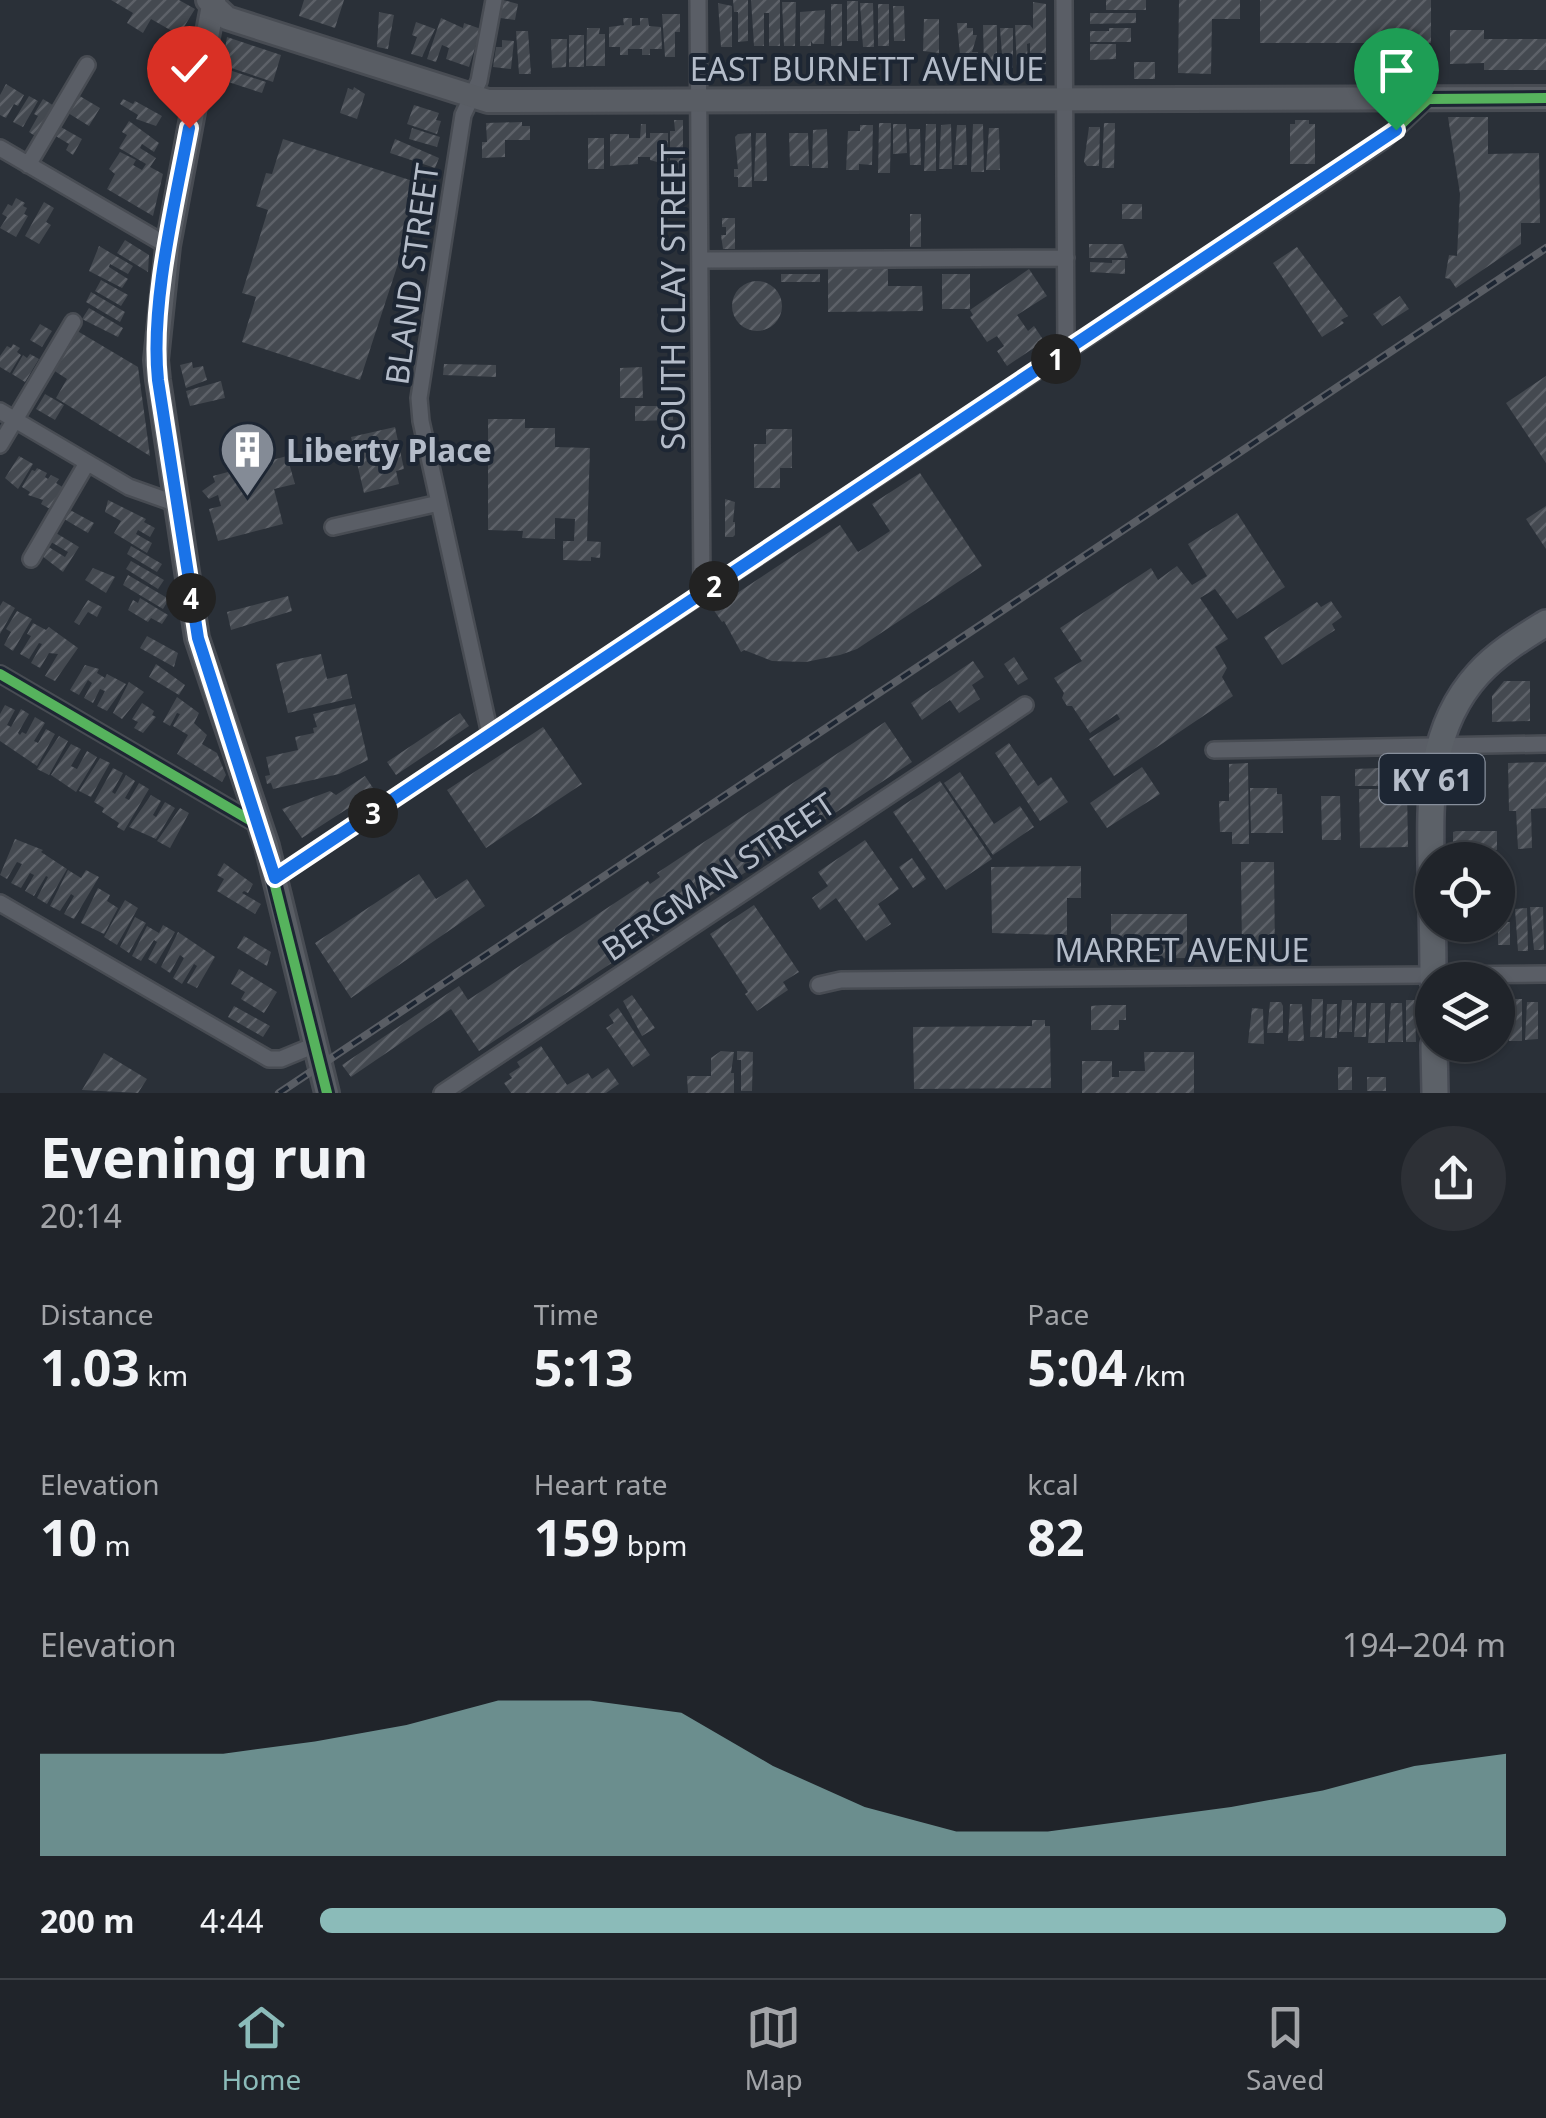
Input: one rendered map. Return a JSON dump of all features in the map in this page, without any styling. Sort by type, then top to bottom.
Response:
[{"type":"main road","name":"KY 61","points":[[1433,962],[1430,809],[1437,748],[1450,716],[1478,674],[1496,656],[1546,623]]},
{"type":"main road","points":[[1434,1062],[1434,1093]]},
{"type":"street","name":"BLAND STREET","points":[[490,734],[419,398],[463,115],[478,82],[494,0]]},
{"type":"street","name":"SOUTH CLAY STREET","points":[[698,0],[702,594]]},
{"type":"street","points":[[1064,0],[1066,352]]},
{"type":"street","name":"EAST BURNETT AVENUE","points":[[212,2],[227,18],[488,101],[1546,98]]},
{"type":"street","points":[[212,2],[168,246],[156,360],[202,654],[275,878],[327,1093]]},
{"type":"street","points":[[28,165],[87,64]]},
{"type":"street","points":[[275,878],[1383,141],[1428,99]]},
{"type":"street","points":[[0,148],[168,246]]},
{"type":"street","points":[[701,260],[1066,258]]},
{"type":"street","points":[[0,445],[7,415],[72,322]]},
{"type":"street","points":[[7,415],[144,494],[177,504]]},
{"type":"street","points":[[30,559],[87,462]]},
{"type":"street","points":[[333,526],[439,503]]},
{"type":"street","points":[[0,674],[260,826]]},
{"type":"street","name":"BERGMAN STREET","points":[[442,1093],[1025,705]]},
{"type":"street","points":[[1214,750],[1546,744]]},
{"type":"street","points":[[0,903],[269,1059],[282,1059],[315,1045]]},
{"type":"street","name":"MARRET AVENUE","points":[[1515,975],[1546,974]]},
{"type":"street","name":"MARRET AVENUE","points":[[819,985],[854,980],[1415,978]]},
{"type":"building","points":[[111,0],[179,0],[195,9],[179,35],[151,19],[143,33],[127,23],[133,13]]},
{"type":"building","points":[[304,0],[344,0],[335,28],[299,16]]},
{"type":"building","points":[[503,0],[518,4],[515,20],[500,18]]},
{"type":"building","points":[[733,0],[748,0],[748,41],[738,42],[738,12],[734,12]]},
{"type":"building","points":[[751,0],[780,0],[780,46],[769,46],[769,13],[764,13],[764,46],[754,46]]},
{"type":"building","points":[[1106,0],[1146,0],[1146,10],[1106,10]]},
{"type":"building","points":[[1179,0],[1240,0],[1240,19],[1212,19],[1211,74],[1178,73]]},
{"type":"building","points":[[1260,0],[1431,0],[1431,43],[1260,43]]},
{"type":"building","points":[[847,1],[858,1],[858,41],[847,41]]},
{"type":"building","points":[[782,2],[796,2],[795,46],[784,46]]},
{"type":"building","points":[[1033,2],[1046,4],[1046,64],[1030,64],[1030,43],[1028,67],[1017,68],[1015,25],[1030,25],[1033,29]]},
{"type":"building","points":[[718,3],[732,6],[732,47],[721,47]]},
{"type":"building","points":[[860,3],[873,3],[874,47],[863,47]]},
{"type":"building","points":[[831,4],[842,4],[842,46],[831,46]]},
{"type":"building","points":[[878,4],[889,4],[889,46],[878,46]]},
{"type":"building","points":[[893,6],[904,6],[905,41],[894,41]]},
{"type":"building","points":[[825,10],[824,44],[811,41],[811,46],[800,46],[800,12]]},
{"type":"building","points":[[379,12],[394,15],[388,49],[377,47]]},
{"type":"building","points":[[1090,13],[1136,13],[1136,23],[1090,24]]},
{"type":"building","points":[[662,14],[680,14],[675,57],[665,57]]},
{"type":"building","points":[[441,18],[463,28],[464,23],[481,29],[469,67],[446,59],[449,48],[442,45],[436,62],[427,59]]},
{"type":"building","points":[[623,18],[632,18],[632,26],[640,25],[640,18],[648,18],[649,26],[661,27],[662,49],[650,49],[650,55],[642,55],[642,49],[628,49],[628,55],[620,55],[620,47],[609,47],[609,27],[624,25]]},
{"type":"building","points":[[924,19],[939,19],[939,53],[923,51]]},
{"type":"building","points":[[416,22],[435,29],[422,57],[411,54],[417,37],[412,35]]},
{"type":"building","points":[[957,23],[967,23],[967,28],[973,28],[973,35],[977,35],[972,52],[978,52],[978,65],[961,65]]},
{"type":"building","points":[[983,25],[997,25],[993,67],[984,67]]},
{"type":"building","points":[[587,28],[600,28],[599,34],[605,34],[605,66],[586,66]]},
{"type":"building","points":[[1000,28],[1013,28],[1013,68],[1003,68]]},
{"type":"building","points":[[1131,28],[1131,42],[1090,42],[1090,31]]},
{"type":"building","points":[[1450,30],[1484,30],[1484,39],[1546,39],[1546,70],[1484,70],[1484,63],[1450,64]]},
{"type":"building","points":[[516,31],[528,31],[531,74],[519,74]]},
{"type":"building","points":[[569,35],[584,35],[584,67],[569,67]]},
{"type":"building","points":[[227,37],[281,55],[273,82],[222,65]]},
{"type":"building","points":[[551,39],[567,39],[566,67],[552,68]]},
{"type":"building","points":[[502,40],[514,41],[511,69],[493,67],[496,47],[502,47]]},
{"type":"building","points":[[1090,44],[1116,44],[1116,59],[1090,60]]},
{"type":"building","points":[[1134,62],[1155,62],[1155,79],[1134,79]]},
{"type":"building","points":[[223,68],[266,82],[262,93],[219,79]]},
{"type":"building","points":[[6,84],[24,95],[6,118],[0,115],[0,95]]},
{"type":"building","points":[[348,88],[365,94],[357,119],[340,113]]},
{"type":"building","points":[[78,95],[100,108],[89,126],[68,113]]},
{"type":"building","points":[[29,96],[38,101],[23,127],[13,122]]},
{"type":"building","points":[[43,99],[56,107],[38,138],[29,132]]},
{"type":"building","points":[[123,99],[162,116],[156,126],[136,119],[138,115],[120,104]]},
{"type":"building","points":[[414,105],[439,113],[437,134],[407,124]]},
{"type":"building","points":[[1448,117],[1488,117],[1488,154],[1539,153],[1540,223],[1521,223],[1521,244],[1456,288],[1445,278],[1449,255],[1457,256],[1460,194]]},
{"type":"building","points":[[674,120],[683,120],[679,179],[670,179],[670,131],[675,131]]},
{"type":"building","points":[[1295,120],[1315,124],[1315,164],[1290,164],[1290,124],[1295,124]]},
{"type":"building","points":[[129,121],[159,143],[154,152],[142,144],[140,148],[156,158],[150,167],[163,174],[153,216],[107,189],[115,174],[109,169],[120,152],[136,160],[133,165],[142,170],[146,164],[119,148]]},
{"type":"building","points":[[522,122],[522,126],[530,126],[530,140],[505,140],[505,157],[482,158],[482,142],[487,142],[486,123]]},
{"type":"building","points":[[879,123],[891,123],[890,173],[878,173]]},
{"type":"building","points":[[1104,123],[1115,123],[1114,168],[1102,168]]},
{"type":"building","points":[[641,124],[646,124],[646,138],[650,138],[650,133],[668,133],[668,165],[650,157],[638,157],[638,164],[610,166],[610,134],[640,138]]},
{"type":"building","points":[[893,124],[906,124],[907,153],[893,154]]},
{"type":"building","points":[[926,124],[936,124],[936,171],[924,171]]},
{"type":"building","points":[[951,124],[952,169],[939,169],[941,125]]},
{"type":"building","points":[[973,124],[983,124],[984,172],[971,172]]},
{"type":"building","points":[[860,125],[873,125],[872,165],[859,164],[859,170],[846,170],[848,131],[860,131]]},
{"type":"building","points":[[957,125],[966,125],[967,165],[954,165]]},
{"type":"building","points":[[59,126],[82,139],[73,155],[66,150],[69,144],[54,135]]},
{"type":"building","points":[[1089,127],[1100,127],[1099,166],[1087,166],[1084,162]]},
{"type":"building","points":[[412,128],[440,137],[437,147],[409,139]]},
{"type":"building","points":[[989,128],[999,128],[1000,170],[986,170]]},
{"type":"building","points":[[827,129],[828,168],[812,168],[813,130]]},
{"type":"building","points":[[909,129],[920,129],[921,165],[910,165]]},
{"type":"building","points":[[751,133],[752,187],[738,187],[738,177],[734,177],[734,169],[738,169],[735,137]]},
{"type":"building","points":[[756,133],[766,133],[767,181],[754,181]]},
{"type":"building","points":[[789,133],[808,133],[809,166],[790,166]]},
{"type":"building","points":[[588,138],[604,138],[604,169],[588,169]]},
{"type":"building","points":[[283,139],[419,183],[408,216],[413,218],[360,380],[242,342],[256,297],[242,293],[268,210],[256,206],[266,173],[272,174]]},
{"type":"building","points":[[395,139],[439,158],[435,168],[390,153]]},
{"type":"building","points":[[16,198],[25,203],[24,214],[28,216],[16,237],[0,228],[7,217],[2,214]]},
{"type":"building","points":[[44,202],[54,208],[46,222],[51,225],[39,244],[25,236]]},
{"type":"building","points":[[1122,204],[1142,204],[1142,219],[1122,219]]},
{"type":"building","points":[[910,214],[921,214],[921,247],[910,247]]},
{"type":"building","points":[[722,218],[735,218],[735,249],[723,249],[721,235],[726,235],[726,227],[722,227]]},
{"type":"building","points":[[125,240],[149,255],[148,272],[117,253]]},
{"type":"building","points":[[1089,244],[1123,244],[1128,258],[1089,258]]},
{"type":"building","points":[[99,246],[133,266],[128,274],[110,264],[128,279],[122,288],[89,271]]},
{"type":"building","points":[[1297,247],[1348,316],[1322,337],[1273,263]]},
{"type":"building","points":[[1125,260],[1125,274],[1090,272],[1090,262]]},
{"type":"building","points":[[828,268],[888,268],[888,286],[922,286],[923,311],[828,312]]},
{"type":"building","points":[[1029,269],[1047,296],[1017,315],[1028,331],[1034,326],[1044,341],[1007,366],[997,351],[1004,346],[997,336],[987,342],[970,317],[970,310]]},
{"type":"building","points":[[781,274],[820,274],[820,282],[781,282]]},
{"type":"building","points":[[942,274],[970,274],[970,309],[942,309]]},
{"type":"building","points":[[101,280],[128,295],[121,306],[95,291]]},
{"type":"building","points":[[757,281],[775,288],[782,306],[775,324],[757,331],[739,324],[732,306],[739,288]]},
{"type":"building","points":[[91,292],[125,312],[120,322],[86,302]]},
{"type":"building","points":[[1400,296],[1409,309],[1382,326],[1373,314]]},
{"type":"building","points":[[89,308],[123,328],[118,337],[82,319]]},
{"type":"building","points":[[40,324],[52,331],[42,347],[30,340]]},
{"type":"building","points":[[74,329],[138,367],[150,456],[56,398],[67,379],[50,368]]},
{"type":"building","points":[[13,344],[20,348],[17,352],[21,355],[10,373],[0,367],[0,356]]},
{"type":"building","points":[[30,354],[39,359],[25,382],[12,374],[23,355],[27,358]]},
{"type":"building","points":[[192,362],[193,368],[203,366],[207,380],[186,388],[180,365]]},
{"type":"building","points":[[444,364],[496,365],[496,377],[443,375]]},
{"type":"building","points":[[642,367],[643,398],[620,398],[620,368]]},
{"type":"building","points":[[1546,376],[1546,463],[1506,403]]},
{"type":"building","points":[[221,381],[225,398],[190,406],[186,391]]},
{"type":"building","points":[[45,394],[64,405],[55,420],[36,409]]},
{"type":"building","points":[[635,406],[673,406],[673,420],[635,421]]},
{"type":"building","points":[[488,419],[525,419],[525,428],[555,428],[555,447],[590,448],[587,541],[601,542],[600,558],[563,560],[563,541],[574,541],[575,519],[555,518],[555,539],[522,538],[523,531],[488,530]]},
{"type":"building","points":[[395,427],[404,469],[396,471],[399,484],[364,493],[351,437]]},
{"type":"building","points":[[766,429],[792,429],[792,468],[780,468],[780,488],[754,488],[754,444],[766,444]]},
{"type":"building","points":[[19,456],[33,464],[18,489],[5,478]]},
{"type":"building","name":"Liberty Place","points":[[287,456],[295,484],[274,489],[283,524],[218,541],[209,509],[221,506],[218,495],[209,499],[202,491],[215,482],[213,476]]},
{"type":"building","points":[[37,468],[47,473],[48,479],[51,475],[59,479],[56,483],[64,488],[52,510],[22,487]]},
{"type":"building","points":[[920,473],[982,566],[857,649],[806,662],[772,661],[741,652],[713,609],[840,525],[858,552],[890,531],[872,504]]},
{"type":"building","points":[[725,499],[735,502],[733,537],[725,537]]},
{"type":"building","points":[[108,500],[146,519],[144,522],[155,528],[150,537],[138,530],[136,534],[152,543],[147,553],[114,533],[121,521],[105,512]]},
{"type":"building","points":[[1546,506],[1546,549],[1526,519]]},
{"type":"building","points":[[70,510],[94,523],[88,533],[64,519]]},
{"type":"building","points":[[1237,513],[1285,587],[1237,619],[1215,589],[1200,598],[1228,639],[1215,647],[1227,668],[1222,677],[1233,696],[1114,776],[1089,739],[1120,719],[1117,714],[1090,733],[1072,706],[1067,706],[1054,678],[1082,661],[1060,628],[1151,568],[1158,580],[1177,566],[1192,585],[1207,576],[1188,544]]},
{"type":"building","points":[[56,533],[79,547],[63,572],[42,556],[47,546],[65,557],[68,552],[51,542]]},
{"type":"building","points":[[131,546],[162,564],[157,572],[127,554]]},
{"type":"building","points":[[131,561],[164,580],[158,589],[126,569]]},
{"type":"building","points":[[93,568],[115,577],[106,593],[85,580]]},
{"type":"building","points":[[128,575],[169,599],[163,609],[123,585]]},
{"type":"building","points":[[288,596],[292,611],[231,630],[227,612]]},
{"type":"building","points":[[140,598],[168,615],[162,624],[151,618],[148,622],[128,610],[133,600],[138,603]]},
{"type":"building","points":[[88,600],[102,607],[97,617],[88,612],[79,625],[74,622]]},
{"type":"building","points":[[3,601],[15,608],[0,634],[0,606]]},
{"type":"building","points":[[1331,601],[1342,617],[1332,624],[1335,630],[1282,665],[1264,637],[1317,602],[1321,607]]},
{"type":"building","points":[[17,611],[32,619],[13,651],[4,645],[11,632],[6,629]]},
{"type":"building","points":[[33,623],[46,630],[49,627],[78,648],[55,681],[45,676],[58,654],[49,653],[40,668],[31,663],[42,644],[29,659],[20,654],[31,636],[27,634]]},
{"type":"building","points":[[147,636],[178,653],[174,667],[140,648]]},
{"type":"building","points":[[321,654],[327,679],[347,674],[352,698],[288,713],[276,664]]},
{"type":"building","points":[[1014,657],[1028,679],[1018,685],[1004,664]]},
{"type":"building","points":[[973,661],[984,677],[972,685],[980,699],[959,713],[950,700],[922,720],[911,703]]},
{"type":"building","points":[[156,664],[185,685],[179,695],[149,677]]},
{"type":"building","points":[[85,665],[99,669],[97,673],[105,678],[107,674],[126,684],[107,711],[97,706],[105,691],[100,689],[93,703],[84,698],[92,683],[88,680],[79,695],[70,690]]},
{"type":"building","points":[[1504,681],[1530,681],[1530,721],[1492,722],[1492,696]]},
{"type":"building","points":[[129,682],[144,692],[122,719],[113,713]]},
{"type":"building","points":[[177,697],[199,713],[194,723],[207,735],[202,744],[217,753],[226,775],[222,782],[177,754],[188,735],[173,726],[180,714],[170,726],[163,722]]},
{"type":"building","points":[[142,703],[156,717],[143,733],[134,728],[138,722],[132,719]]},
{"type":"building","points":[[355,704],[368,760],[339,774],[273,789],[271,783],[267,784],[265,776],[270,775],[266,757],[298,750],[295,737],[314,733],[313,728],[317,727],[313,714]]},
{"type":"building","points":[[5,705],[15,710],[7,725],[11,727],[21,709],[29,714],[20,735],[26,734],[35,717],[45,723],[34,741],[38,743],[46,729],[55,734],[37,766],[0,741],[0,714]]},
{"type":"building","points":[[460,713],[469,726],[396,775],[387,762]]},
{"type":"building","points":[[885,722],[912,762],[684,913],[675,900],[665,907],[675,921],[479,1051],[451,1009],[351,1077],[342,1065],[459,986],[468,1000],[648,881],[650,884],[660,877],[657,873]]},
{"type":"building","points":[[543,727],[582,784],[486,848],[447,790]]},
{"type":"building","points":[[59,736],[68,741],[49,775],[37,769]]},
{"type":"building","points":[[1009,743],[1038,786],[1051,777],[1068,802],[1040,821],[995,753]]},
{"type":"building","points":[[71,744],[81,749],[71,766],[77,769],[87,751],[97,757],[76,792],[51,775]]},
{"type":"building","points":[[100,758],[110,763],[91,797],[79,791]]},
{"type":"building","points":[[1388,762],[1407,762],[1407,786],[1355,786],[1355,769],[1380,768],[1388,766]]},
{"type":"building","points":[[1546,762],[1546,808],[1531,809],[1532,848],[1518,849],[1516,811],[1509,811],[1508,763]]},
{"type":"building","points":[[1248,763],[1249,844],[1232,844],[1232,832],[1220,832],[1219,801],[1229,801],[1229,764]]},
{"type":"building","points":[[1142,767],[1160,794],[1107,828],[1090,803]]},
{"type":"building","points":[[113,768],[123,773],[112,792],[115,794],[126,775],[135,781],[125,798],[129,800],[139,783],[149,789],[124,831],[94,802]]},
{"type":"building","points":[[960,772],[994,824],[1020,806],[1034,827],[993,855],[944,783]]},
{"type":"building","points":[[365,776],[375,791],[302,838],[282,809],[330,791],[336,795]]},
{"type":"building","points":[[940,781],[992,859],[946,890],[893,812]]},
{"type":"building","points":[[1250,788],[1277,788],[1277,794],[1282,794],[1283,833],[1251,833]]},
{"type":"building","points":[[1359,789],[1407,789],[1408,847],[1360,848]]},
{"type":"building","points":[[151,795],[161,801],[153,815],[156,817],[165,802],[175,808],[156,839],[129,827]]},
{"type":"building","points":[[1321,796],[1340,796],[1341,840],[1322,840]]},
{"type":"building","points":[[180,808],[189,813],[170,848],[157,841]]},
{"type":"building","points":[[1497,831],[1497,842],[1453,842],[1453,832]]},
{"type":"building","points":[[15,839],[43,850],[67,869],[47,904],[37,898],[48,877],[34,896],[25,891],[34,875],[30,873],[21,888],[11,883],[22,864],[17,862],[7,879],[0,875]]},
{"type":"building","points":[[865,840],[899,889],[878,904],[891,924],[866,941],[836,898],[820,910],[812,898],[828,886],[818,872]]},
{"type":"building","points":[[912,858],[926,879],[913,888],[899,867]]},
{"type":"building","points":[[1241,862],[1274,862],[1275,958],[1242,958]]},
{"type":"building","points":[[224,863],[253,884],[248,893],[242,893],[261,904],[255,914],[217,891],[224,879],[217,875]]},
{"type":"building","points":[[1081,866],[1081,898],[1067,898],[1067,935],[992,933],[991,867]]},
{"type":"building","points":[[68,870],[81,878],[86,870],[99,877],[74,919],[64,914],[74,896],[71,894],[60,911],[50,906]]},
{"type":"building","points":[[419,874],[436,899],[467,879],[485,906],[351,998],[315,943]]},
{"type":"building","points":[[98,888],[110,895],[107,901],[118,908],[104,934],[81,923]]},
{"type":"building","points":[[125,900],[138,908],[117,945],[104,937]]},
{"type":"building","points":[[754,905],[799,972],[783,982],[788,990],[757,1011],[710,934]]},
{"type":"building","points":[[1530,907],[1543,907],[1544,950],[1534,950]]},
{"type":"building","points":[[1527,908],[1528,951],[1518,951],[1515,909]]},
{"type":"building","points":[[1111,914],[1187,914],[1187,958],[1111,959]]},
{"type":"building","points":[[135,917],[146,923],[129,953],[120,947]]},
{"type":"building","points":[[163,925],[175,932],[156,964],[148,959],[157,942],[154,940],[141,961],[132,956],[147,926],[159,933]]},
{"type":"building","points":[[178,932],[215,957],[197,988],[187,983],[197,966],[194,964],[182,984],[173,978],[184,958],[180,955],[170,973],[161,967]]},
{"type":"building","points":[[244,936],[271,952],[267,966],[237,948]]},
{"type":"building","points":[[239,969],[277,992],[264,1013],[241,999],[245,992],[231,984]]},
{"type":"building","points":[[632,995],[655,1028],[642,1036],[623,1001]]},
{"type":"building","points":[[1312,999],[1323,999],[1322,1037],[1310,1037]]},
{"type":"building","points":[[1515,999],[1522,999],[1522,1041],[1515,1041]]},
{"type":"building","points":[[1342,1000],[1352,1000],[1352,1032],[1339,1032]]},
{"type":"building","points":[[1406,1000],[1415,1000],[1415,1042],[1406,1042]]},
{"type":"building","points":[[1270,1002],[1281,1002],[1283,1006],[1283,1033],[1267,1033]]},
{"type":"building","points":[[1527,1002],[1538,1002],[1538,1039],[1525,1040]]},
{"type":"building","points":[[1357,1003],[1366,1003],[1366,1037],[1354,1037]]},
{"type":"building","points":[[1371,1003],[1385,1003],[1385,1043],[1368,1043]]},
{"type":"building","points":[[1391,1003],[1402,1003],[1403,1042],[1388,1042]]},
{"type":"building","points":[[1290,1004],[1302,1004],[1304,1041],[1288,1041]]},
{"type":"building","points":[[1327,1004],[1337,1004],[1337,1038],[1325,1038]]},
{"type":"building","points":[[1126,1005],[1126,1020],[1119,1020],[1119,1030],[1091,1030],[1091,1006]]},
{"type":"building","points":[[234,1006],[270,1026],[263,1037],[228,1017]]},
{"type":"building","points":[[618,1008],[650,1055],[633,1067],[606,1028],[614,1023],[609,1015]]},
{"type":"building","points":[[1252,1008],[1263,1009],[1264,1044],[1248,1043]]},
{"type":"building","points":[[1032,1020],[1045,1020],[1045,1026],[1050,1026],[1051,1088],[914,1089],[913,1027],[1032,1026]]},
{"type":"building","points":[[541,1046],[567,1085],[588,1073],[592,1079],[608,1068],[619,1084],[606,1093],[511,1093],[504,1083],[512,1078],[509,1074],[520,1067],[517,1062]]},
{"type":"building","points":[[721,1051],[734,1052],[734,1093],[688,1093],[687,1076],[711,1076],[711,1058]]},
{"type":"building","points":[[737,1051],[753,1052],[752,1091],[741,1091],[741,1060],[737,1060]]},
{"type":"building","points":[[1144,1052],[1194,1052],[1194,1093],[1082,1093],[1082,1061],[1112,1061],[1112,1077],[1119,1077],[1119,1071],[1145,1071]]},
{"type":"building","points":[[104,1053],[147,1079],[138,1093],[82,1090]]},
{"type":"building","points":[[1338,1067],[1352,1067],[1352,1090],[1338,1090]]},
{"type":"building","points":[[1367,1077],[1386,1077],[1386,1091],[1367,1091]]},
{"type":"railway","points":[[279,1093],[1546,248]]},
{"type":"cycle path","points":[[275,878],[1383,141],[1428,99],[1546,98]]},
{"type":"cycle path","points":[[0,674],[260,826],[327,1093]]},
{"type":"place","name":"Liberty Place","points":[[247,498]]},
{"type":"route","points":[[189,128],[165,262],[156,360],[158,380],[198,638],[275,878],[1396,130]]}]
